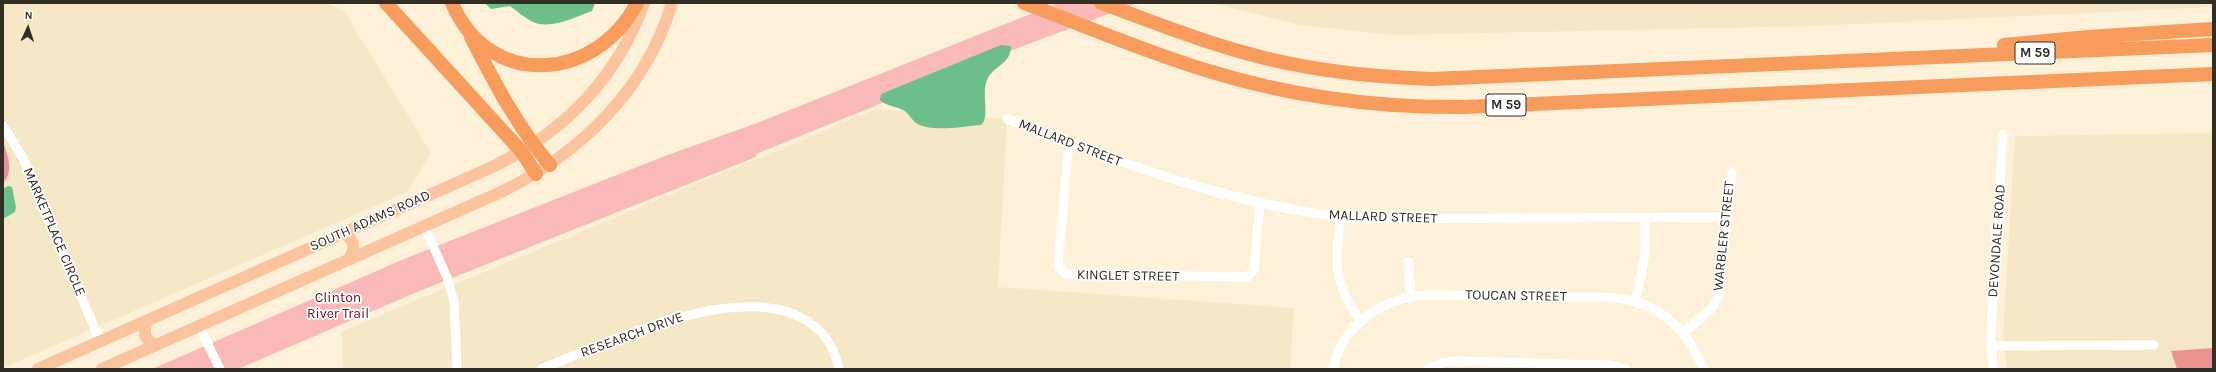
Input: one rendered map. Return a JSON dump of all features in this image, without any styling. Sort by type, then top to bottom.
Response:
[{"type":"highway","points":[[386,3],[527,148],[550,165]]},
{"type":"highway","points":[[452,3],[512,112],[536,174]]},
{"type":"highway","points":[[466,26],[482,43],[507,58],[527,64],[556,65],[584,57],[606,43],[622,26],[637,3]]},
{"type":"highway","name":"M 59","points":[[1025,3],[1189,65],[1249,82],[1334,99],[1406,106],[1492,106],[2213,74]]},
{"type":"highway","name":"M 59","points":[[1101,3],[1201,40],[1256,56],[1316,68],[1385,77],[1477,78],[2213,45]]},
{"type":"highway","points":[[1857,61],[2088,37],[2213,29]]},
{"type":"highway","points":[[2158,76],[2213,80]]},
{"type":"main road","name":"SOUTH ADAMS ROAD","points":[[38,369],[483,172],[527,148],[567,119],[602,81],[628,41],[644,3]]},
{"type":"main road","name":"SOUTH ADAMS ROAD","points":[[102,369],[501,192],[536,174],[590,134],[613,110],[629,89],[656,45],[672,3]]},
{"type":"main road","points":[[344,233],[353,242],[354,251],[350,259]]},
{"type":"main road","points":[[149,320],[145,326],[146,336],[154,346]]},
{"type":"street","name":"MALLARD STREET","points":[[1007,119],[1175,181],[1260,203],[1341,218],[1726,218]]},
{"type":"street","name":"MARKETPLACE CIRCLE","points":[[3,126],[24,158],[100,341]]},
{"type":"street","name":"DEVONDALE ROAD","points":[[1994,369],[1990,346],[2003,135]]},
{"type":"street","name":"KINGLET STREET","points":[[1069,143],[1058,264],[1059,268],[1066,274],[1248,277],[1254,270],[1260,203]]},
{"type":"street","name":"WARBLER STREET","points":[[1684,333],[1710,310],[1718,298],[1732,172]]},
{"type":"street","points":[[1341,218],[1337,252],[1340,285],[1349,305],[1361,321]]},
{"type":"street","points":[[1635,302],[1645,254],[1644,219]]},
{"type":"street","points":[[424,226],[447,277],[454,302],[457,369]]},
{"type":"street","points":[[1408,262],[1411,296]]},
{"type":"street","name":"TOUCAN STREET","points":[[1333,369],[1340,347],[1361,321],[1382,306],[1411,296],[1595,298],[1635,302],[1662,315],[1684,333],[1693,346],[1703,369]]},
{"type":"street","name":"RESEARCH DRIVE","points":[[541,369],[640,330],[673,319],[713,310],[763,307],[786,310],[809,322],[823,334],[840,369]]},
{"type":"street","points":[[199,326],[220,369]]},
{"type":"street","points":[[1990,346],[2154,345]]},
{"type":"street","points":[[1428,369],[1442,363],[1455,362],[1607,365],[1624,369]]},
{"type":"shaded area","points":[[3,3],[328,3],[344,11],[431,153],[407,192],[3,368]]},
{"type":"shaded area","points":[[485,3],[595,3],[592,11],[554,24],[538,24],[523,16],[510,6],[491,9]]},
{"type":"shaded area","points":[[1211,3],[2213,3],[2213,7],[1815,26],[1392,35],[1300,25]]},
{"type":"shaded area","points":[[1001,45],[1011,46],[1010,53],[1008,58],[992,72],[986,83],[985,117],[984,122],[981,125],[931,128],[916,123],[905,111],[885,104],[880,100],[881,94]]},
{"type":"shaded area","points":[[876,109],[1007,119],[998,287],[1294,308],[1290,369],[343,369],[342,331]]},
{"type":"shaded area","points":[[2213,133],[2213,348],[2171,351],[2177,369],[2007,369],[2003,334],[2015,136]]},
{"type":"shaded area","points":[[3,142],[7,152],[9,169],[3,183]]},
{"type":"shaded area","points":[[8,186],[12,187],[16,207],[15,212],[3,219],[3,189]]},
{"type":"shaded area","points":[[2213,348],[2213,369],[2177,369],[2171,351]]},
{"type":"green space","name":"Clinton River Trail","points":[[1058,3],[1138,3],[1023,46],[756,154],[756,157],[417,292],[238,369],[152,369],[404,259],[665,156],[757,123]]}]
